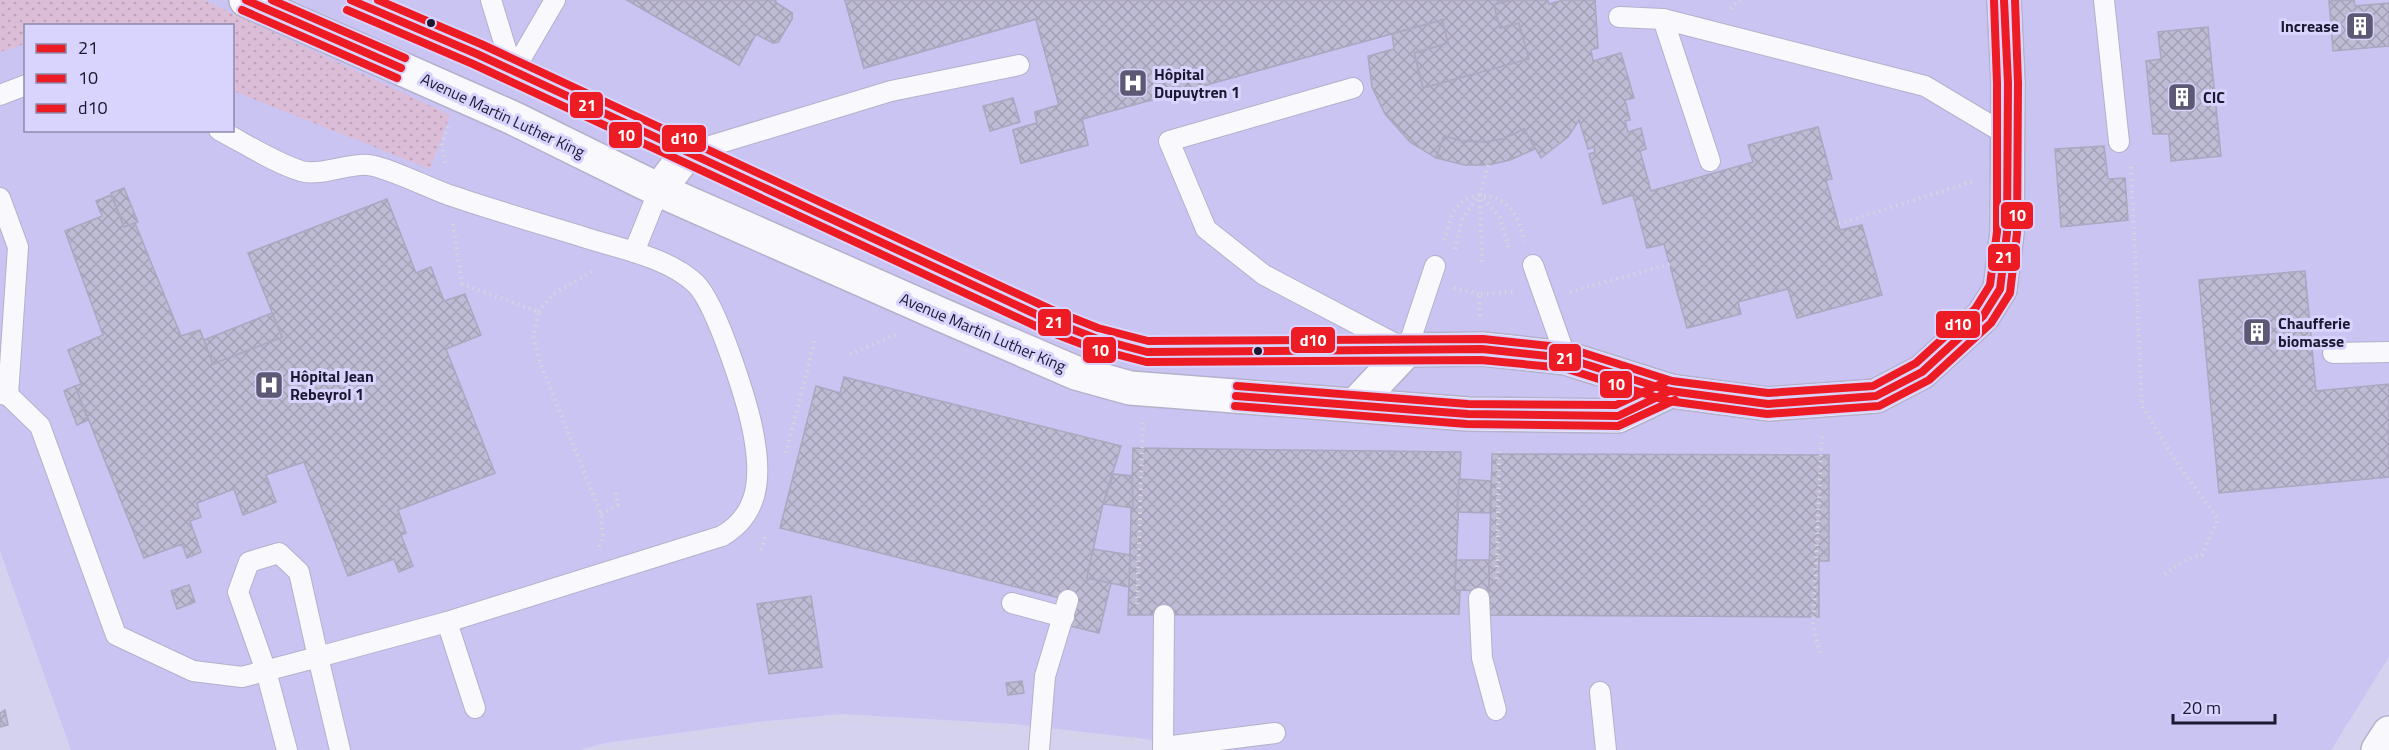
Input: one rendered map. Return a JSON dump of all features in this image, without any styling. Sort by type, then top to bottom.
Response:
[{"type":"street","name":"Avenue Martin Luther King","points":[[246,0],[461,94],[659,190],[1076,373],[1130,388],[1468,414],[1618,416],[1670,391]]},
{"type":"street","points":[[1355,405],[1407,350],[1482,349],[1566,358],[1670,391],[1768,404],[1876,396],[1922,372],[1983,316],[2000,289],[2007,233],[2004,0]]},
{"type":"street","points":[[659,190],[687,153]]},
{"type":"street","points":[[2378,750],[2389,733]]},
{"type":"lane","points":[[491,0],[513,72],[555,0]]},
{"type":"lane","points":[[2104,0],[2119,142]]},
{"type":"lane","points":[[1619,17],[1663,19],[1925,86],[2007,135]]},
{"type":"lane","points":[[1663,19],[1710,161]]},
{"type":"lane","points":[[687,153],[891,91],[1018,65]]},
{"type":"lane","points":[[0,94],[24,86]]},
{"type":"lane","points":[[1353,88],[1169,141],[1206,229],[1264,274],[1407,350],[1435,266]]},
{"type":"lane","points":[[0,198],[18,247],[4,395],[40,426],[117,635],[193,671],[242,677],[266,671],[447,622],[722,536],[739,526],[750,509],[758,472],[754,434],[710,305],[697,285],[677,271],[634,252],[449,195],[369,165],[303,172],[223,132]]},
{"type":"lane","points":[[634,252],[659,190]]},
{"type":"lane","points":[[1533,265],[1566,358]]},
{"type":"lane","points":[[2333,353],[2389,352]]},
{"type":"lane","points":[[287,750],[266,671],[238,592],[249,562],[279,553],[299,572],[340,750]]},
{"type":"lane","points":[[1479,598],[1482,658],[1496,710]]},
{"type":"lane","points":[[1012,603],[1066,608],[1045,676],[1040,741]]},
{"type":"lane","points":[[1164,615],[1163,748],[1275,733]]},
{"type":"lane","points":[[447,622],[475,708]]},
{"type":"lane","points":[[1600,692],[1606,750]]},
{"type":"path","points":[[461,94],[442,143],[462,284],[538,312]]},
{"type":"path","points":[[2119,142],[2133,170],[2142,406],[2175,460],[2218,519],[2202,555],[2187,559],[2163,576]]},
{"type":"path","points":[[1482,264],[1480,194],[1488,165]]},
{"type":"path","points":[[1839,224],[2007,171]]},
{"type":"path","points":[[1480,194],[1500,218],[1512,260]]},
{"type":"path","points":[[1435,266],[1454,212],[1467,199],[1480,194],[1501,200],[1515,215],[1533,265]]},
{"type":"path","points":[[596,554],[603,536],[601,514],[541,365],[533,336],[538,312],[553,294],[634,252]]},
{"type":"path","points":[[1545,298],[1670,264]]},
{"type":"path","points":[[1482,349],[1479,294],[1521,292]]},
{"type":"path","points":[[850,354],[908,329]]},
{"type":"path","points":[[783,464],[815,340]]},
{"type":"path","points":[[1138,590],[1143,424]]},
{"type":"path","points":[[1820,653],[1814,626],[1822,426]]},
{"type":"path","points":[[1497,583],[1499,437]]},
{"type":"path","points":[[601,514],[618,505],[616,493]]},
{"type":"path","points":[[761,550],[767,529]]},
{"type":"path","points":[[602,750],[759,726],[842,719],[1040,741],[1163,748]]},
{"type":"shaded area","points":[[0,0],[2389,0],[2389,657],[2331,750],[1195,750],[1145,739],[1014,724],[841,714],[758,722],[605,743],[579,750],[71,750],[0,551]]},
{"type":"shaded area","points":[[0,0],[204,0],[450,115],[430,169],[234,91],[234,24],[24,24],[24,44],[0,52]]},
{"type":"building","points":[[627,0],[776,0],[775,2],[792,13],[792,19],[778,42],[773,43],[756,34],[739,65]]},
{"type":"building","points":[[627,0],[776,0],[775,2],[792,13],[792,19],[778,42],[773,43],[756,34],[739,65]]},
{"type":"building","name":"Hôpital Dupuytren 1","points":[[845,0],[1511,0],[1494,5],[1500,28],[1519,23],[1529,59],[1423,88],[1414,53],[1448,43],[1442,20],[1082,119],[1088,145],[1021,163],[1013,130],[1037,123],[1035,112],[1059,105],[1036,19],[864,68]]},
{"type":"building","name":"Hôpital Dupuytren 1","points":[[845,0],[1511,0],[1494,5],[1500,28],[1519,23],[1529,59],[1423,88],[1414,53],[1448,43],[1442,20],[1082,119],[1088,145],[1021,163],[1013,130],[1037,123],[1035,112],[1059,105],[1036,19],[864,68]]},
{"type":"building","points":[[1511,0],[1548,0],[1549,4],[1563,0],[1595,0],[1598,48],[1591,50],[1593,61],[1621,53],[1634,98],[1625,100],[1630,120],[1625,121],[1628,132],[1641,128],[1646,149],[1640,151],[1651,191],[1753,162],[1748,145],[1818,127],[1832,179],[1826,180],[1840,230],[1862,225],[1882,295],[1797,318],[1788,289],[1738,302],[1741,314],[1687,328],[1664,244],[1647,248],[1633,195],[1603,204],[1589,154],[1595,152],[1594,147],[1588,149],[1579,120],[1568,137],[1541,158],[1524,129],[1503,139],[1486,142],[1462,141],[1444,136],[1436,158],[1410,142],[1385,114],[1372,87],[1368,56],[1394,49],[1392,34],[1442,20],[1448,43],[1414,53],[1423,88],[1529,59],[1519,23],[1500,28],[1494,5]]},
{"type":"building","name":"Increase","points":[[2354,0],[2355,6],[2389,3],[2389,46],[2333,51],[2329,1]]},
{"type":"building","name":"CIC","points":[[2208,27],[2221,156],[2171,161],[2169,134],[2153,134],[2146,61],[2161,59],[2158,32]]},
{"type":"building","points":[[1013,98],[1020,122],[990,131],[983,106]]},
{"type":"building","points":[[1524,129],[1535,149],[1510,160],[1488,165],[1465,165],[1436,158],[1444,136],[1462,141],[1486,142],[1503,139]]},
{"type":"building","points":[[2104,146],[2108,179],[2125,178],[2128,220],[2061,227],[2055,149]]},
{"type":"building","points":[[124,188],[138,222],[124,227],[111,193]]},
{"type":"building","name":"Hôpital Jean Rebeyrol 1","points":[[111,195],[124,227],[135,223],[181,336],[200,330],[213,364],[282,337],[248,253],[387,199],[416,273],[431,267],[444,301],[465,294],[481,335],[446,349],[495,473],[398,510],[406,533],[401,535],[413,566],[399,572],[394,559],[348,576],[304,462],[266,475],[276,502],[243,515],[234,489],[197,503],[201,517],[190,521],[201,552],[187,558],[182,544],[144,558],[75,386],[81,384],[68,350],[103,335],[65,231],[102,216],[96,201]]},
{"type":"building","name":"Chaufferie biomasse","points":[[2305,271],[2316,391],[2389,384],[2389,477],[2219,493],[2199,280]]},
{"type":"building","points":[[272,313],[282,337],[213,364],[204,340]]},
{"type":"building","points":[[844,377],[1121,446],[1103,504],[1087,578],[1111,583],[1099,633],[1070,626],[1076,602],[780,528],[816,386],[840,393]]},
{"type":"building","points":[[75,386],[88,420],[77,425],[64,391]]},
{"type":"building","points":[[1133,448],[1461,452],[1455,590],[1460,590],[1459,614],[1128,615]]},
{"type":"building","points":[[1492,454],[1829,455],[1829,561],[1819,561],[1819,617],[1488,615]]},
{"type":"building","points":[[1114,474],[1132,476],[1133,508],[1103,504]]},
{"type":"building","points":[[1459,479],[1491,481],[1490,513],[1457,512]]},
{"type":"building","points":[[1093,549],[1130,555],[1129,587],[1087,578]]},
{"type":"building","points":[[1456,560],[1489,560],[1489,591],[1455,590]]},
{"type":"building","points":[[189,585],[195,602],[177,609],[171,591]]},
{"type":"building","points":[[811,596],[822,667],[769,674],[757,604]]},
{"type":"building","points":[[1022,681],[1024,693],[1008,695],[1006,683]]},
{"type":"building","points":[[5,710],[8,725],[0,727],[0,713]]},
{"type":"transit line","name":"21","points":[[246,0],[401,68]]},
{"type":"transit line","name":"d10","points":[[272,0],[405,58]]},
{"type":"transit line","name":"21","points":[[351,0],[477,54],[1046,319],[1095,338],[1147,352],[1482,349],[1566,358],[1670,391],[1768,404],[1876,396],[1922,372],[1983,316],[2000,289],[2007,233],[2008,83],[2004,0]]},
{"type":"transit line","name":"d10","points":[[378,0],[481,44],[1050,309],[1098,328],[1148,341],[1483,339],[1568,348],[1672,381],[1768,393],[1873,386],[1916,363],[1975,309],[1990,285],[1997,232],[1997,83],[1994,1]]},
{"type":"transit line","name":"10","points":[[347,10],[473,64],[1042,329],[1092,348],[1146,362],[1481,360],[1564,368],[1668,401],[1767,414],[1879,406],[1929,380],[1991,323],[2010,293],[2017,233],[2018,83],[2015,0]]},
{"type":"transit line","name":"10","points":[[242,10],[397,78]]},
{"type":"transit line","name":"d10","points":[[1237,386],[1468,404],[1616,405],[1665,382]]},
{"type":"transit line","name":"21","points":[[1236,396],[1468,414],[1618,416],[1670,391]]},
{"type":"transit line","name":"10","points":[[1235,406],[1467,424],[1618,426],[1675,400]]},
{"type":"place","name":"Increase","points":[[2360,26]]},
{"type":"place","name":"Hôpital Dupuytren 1","points":[[1133,83]]},
{"type":"place","name":"CIC","points":[[2182,97]]},
{"type":"place","name":"Chaufferie biomasse","points":[[2257,332]]},
{"type":"place","name":"Hôpital Jean Rebeyrol 1","points":[[269,385]]}]
